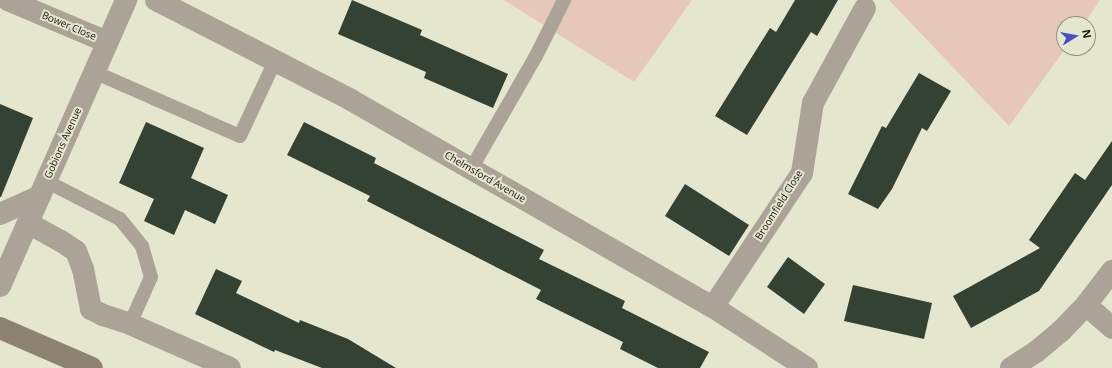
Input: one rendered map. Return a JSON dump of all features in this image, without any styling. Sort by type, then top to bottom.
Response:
[{"type":"main road","points":[[0,328],[92,368]]},
{"type":"street","name":"Bower Close","points":[[8,0],[107,42]]},
{"type":"street","name":"Gobions Avenue","points":[[0,286],[126,0]]},
{"type":"street","name":"Chelmsford Avenue","points":[[156,0],[351,100],[713,308],[807,368]]},
{"type":"street","name":"Broomfield Close","points":[[713,308],[802,173],[813,103],[865,8]]},
{"type":"street","points":[[0,214],[43,189]]},
{"type":"street","points":[[28,223],[76,251],[83,269],[91,309],[103,315],[130,324],[230,368]]},
{"type":"street","points":[[1010,368],[1046,344],[1086,305],[1112,271]]},
{"type":"street","points":[[1086,305],[1112,328]]},
{"type":"lane","points":[[471,169],[536,56],[564,0]]},
{"type":"lane","points":[[94,72],[240,136],[275,61]]},
{"type":"lane","points":[[43,189],[120,219],[142,246],[151,277],[130,324]]},
{"type":"shaded area","points":[[504,0],[692,0],[634,82]]},
{"type":"shaded area","points":[[889,0],[1100,0],[1089,16],[1056,16],[1056,56],[1060,56],[1009,126]]},
{"type":"building","points":[[352,0],[422,30],[420,35],[508,74],[493,108],[424,78],[426,72],[338,34]]},
{"type":"building","points":[[795,0],[838,0],[817,36],[811,32],[747,135],[715,116],[770,28],[776,32]]},
{"type":"building","points":[[919,73],[951,91],[927,131],[922,128],[892,189],[878,209],[848,194],[882,126],[886,128]]},
{"type":"building","points":[[0,104],[33,118],[1,197],[0,197]]},
{"type":"building","points":[[146,122],[204,148],[191,178],[228,195],[215,224],[185,210],[174,235],[144,221],[154,199],[119,183]]},
{"type":"building","points":[[304,122],[376,158],[374,163],[544,250],[539,259],[625,301],[622,308],[709,352],[700,368],[658,368],[620,349],[623,342],[536,299],[541,290],[367,201],[370,196],[287,155]]},
{"type":"building","points":[[1112,141],[1112,185],[1039,291],[971,328],[953,296],[1040,248],[1029,240],[1075,173],[1085,180]]},
{"type":"building","points":[[685,184],[749,225],[729,256],[665,216]]},
{"type":"building","points":[[788,257],[825,284],[804,314],[767,287]]},
{"type":"building","points":[[216,269],[242,281],[236,293],[299,323],[300,320],[348,339],[396,368],[322,368],[275,350],[274,352],[195,314]]},
{"type":"building","points":[[853,285],[932,303],[924,339],[844,321]]}]
